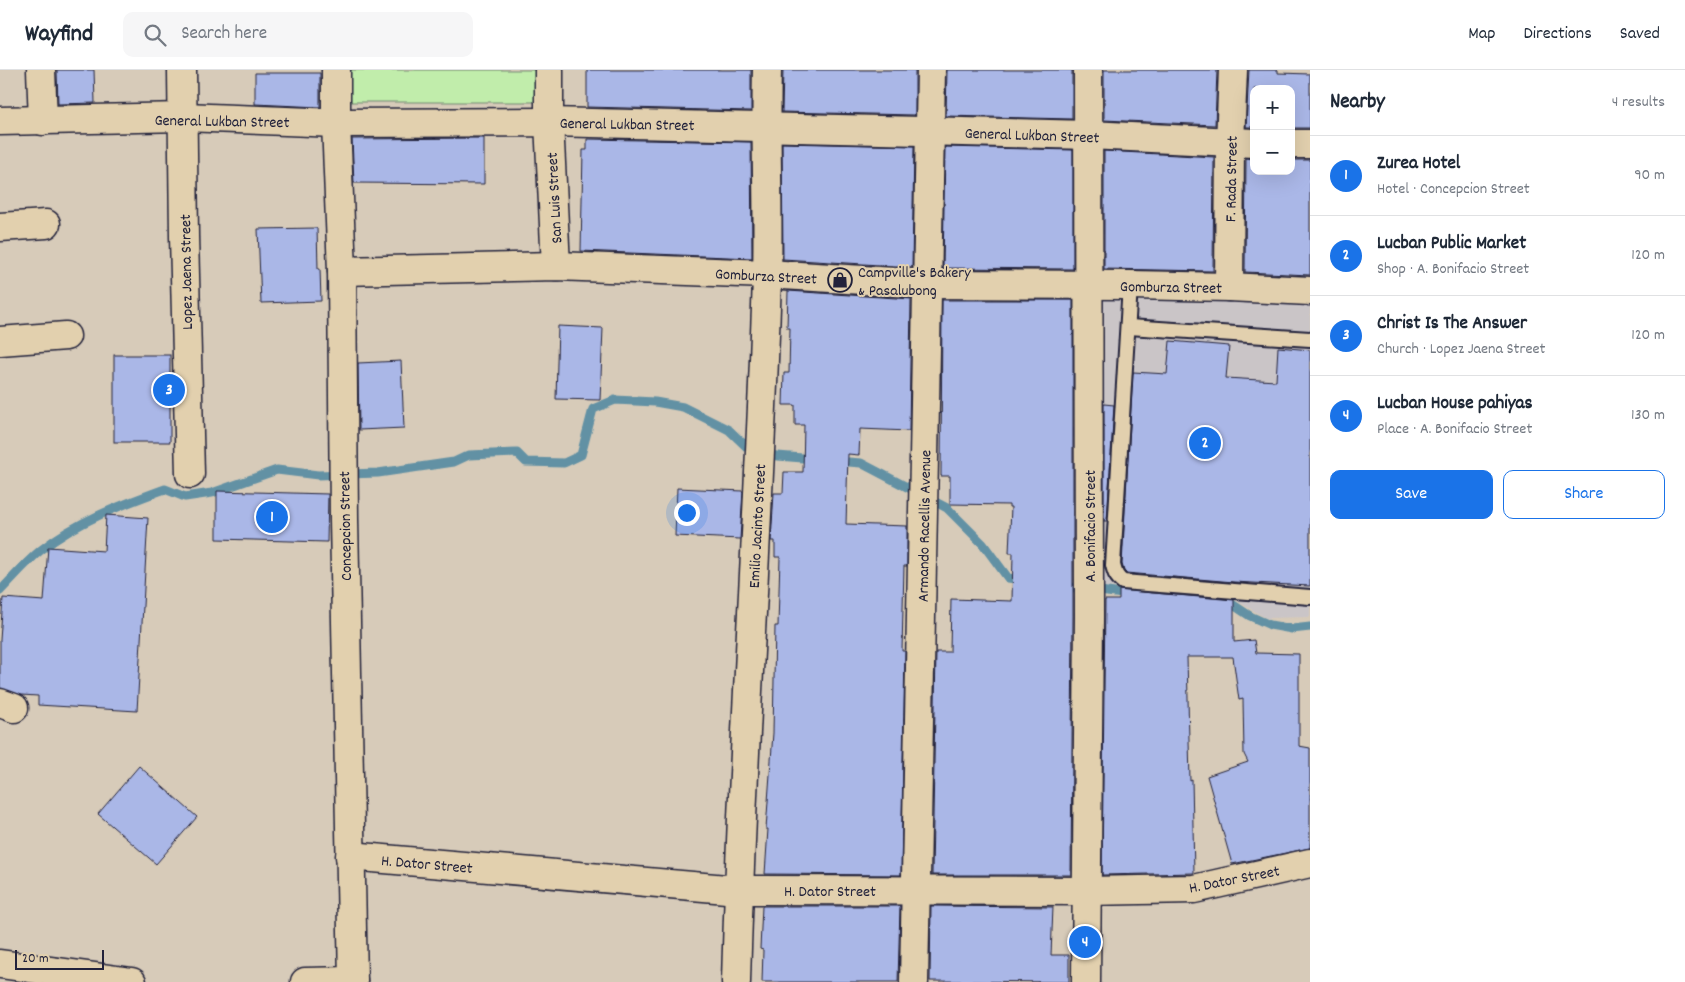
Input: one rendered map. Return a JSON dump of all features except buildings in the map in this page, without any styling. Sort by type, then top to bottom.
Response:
[{"type":"street","points":[[41,70],[43,121]]},
{"type":"street","name":"Lopez Jaena Street","points":[[182,70],[190,474]]},
{"type":"street","name":"Concepcion Street","points":[[336,70],[336,123],[342,271],[343,456],[353,981]]},
{"type":"street","name":"San Luis Street","points":[[549,70],[549,122],[556,266]]},
{"type":"street","name":"Emilio Jacinto Street","points":[[736,982],[738,890],[767,274],[767,70]]},
{"type":"street","name":"Armando Racellis Avenue","points":[[914,982],[924,531],[931,70]]},
{"type":"street","name":"A. Bonifacio Street","points":[[1086,982],[1089,616],[1088,70]]},
{"type":"street","name":"F. Rada Street","points":[[1229,287],[1242,143],[1233,70]]},
{"type":"street","name":"General Lukban Street","points":[[0,121],[184,117],[336,123],[549,122],[1089,135],[1242,143]]},
{"type":"street","points":[[1295,144],[1310,144]]},
{"type":"street","points":[[0,227],[46,224]]},
{"type":"street","name":"Gomburza Street","points":[[342,271],[556,266],[767,274],[927,284],[1130,285],[1310,291]]},
{"type":"street","points":[[0,341],[66,336]]},
{"type":"street","name":"H. Dator Street","points":[[350,856],[738,890],[1086,891],[1194,889],[1310,863]]},
{"type":"street","points":[[14,971],[132,982]]},
{"type":"street","points":[[305,982],[353,981]]},
{"type":"lane","points":[[1130,285],[1129,327],[1113,564],[1117,578],[1123,582],[1310,597]]},
{"type":"lane","points":[[1129,327],[1310,339]]},
{"type":"shaded area","points":[[1104,290],[1310,300],[1310,617],[1266,618],[1222,592],[1098,587]]},
{"type":"green space","points":[[346,70],[542,70],[541,102],[346,102]]},
{"type":"waterway","points":[[0,591],[35,555],[70,530],[116,508],[165,489],[185,497],[212,493],[277,470],[318,475],[378,473],[454,462],[469,455],[517,453],[526,462],[564,463],[581,455],[593,409],[615,400],[655,402],[683,407],[729,430],[754,454],[815,459]]},
{"type":"waterway","points":[[836,461],[861,463],[947,508],[983,544],[1008,578],[1024,580]]},
{"type":"waterway","points":[[1062,586],[1130,595]]},
{"type":"waterway","points":[[1178,596],[1220,596],[1250,616],[1270,625],[1292,629],[1310,627]]},
{"type":"place","name":"Campville's Bakery & Pasalubong","points":[[840,280]]},
{"type":"place","name":"Christ Is The Answer","points":[[169,390]]},
{"type":"place","name":"Lucban Public Market","points":[[1205,443]]},
{"type":"place","name":"Zurea Hotel","points":[[272,517]]},
{"type":"place","name":"Lucban House pahiyas","points":[[1085,942]]}]
